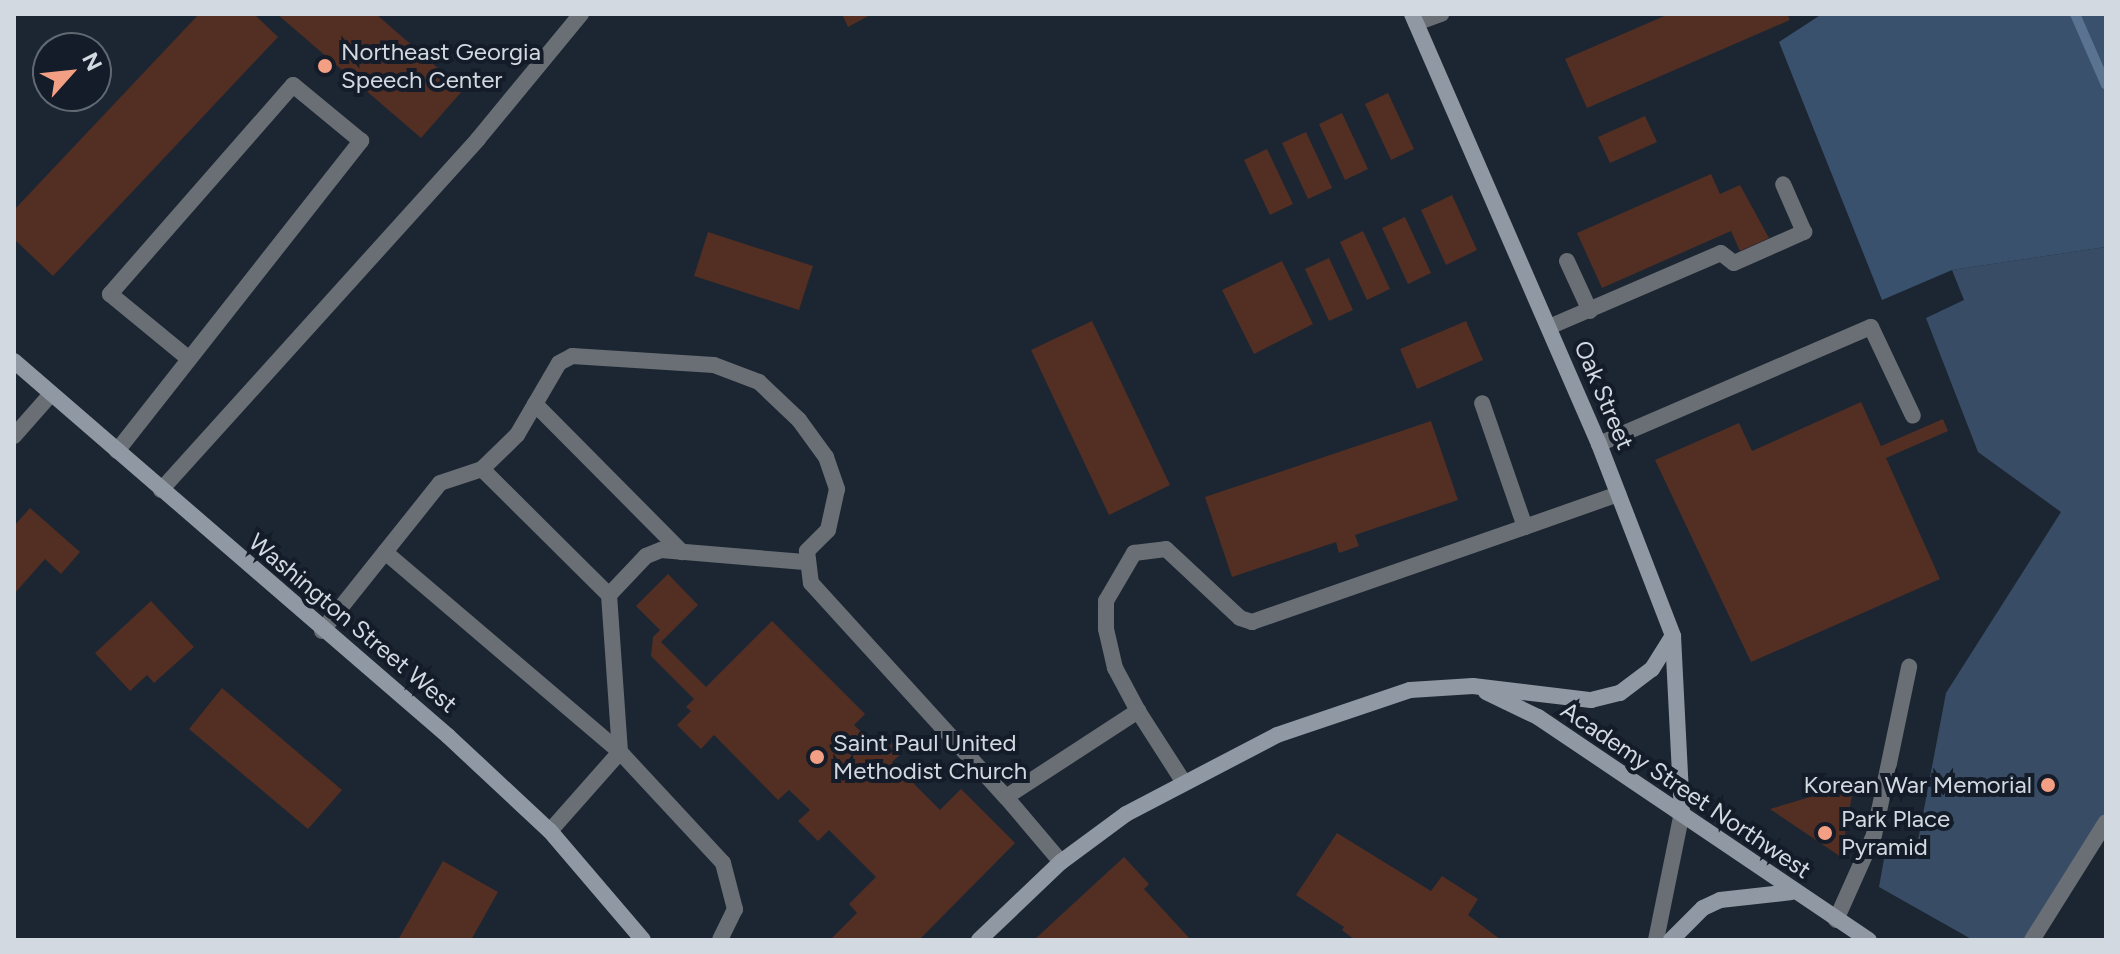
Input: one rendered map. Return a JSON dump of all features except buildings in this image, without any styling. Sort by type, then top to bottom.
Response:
[{"type":"street","points":[[161,490],[478,139],[581,14]]},
{"type":"street","points":[[1414,19],[1441,14]]},
{"type":"street","name":"Oak Street","points":[[1414,19],[1599,444],[1673,636],[1682,812]]},
{"type":"street","points":[[117,451],[361,141],[293,85],[110,294],[189,359]]},
{"type":"street","points":[[1549,327],[1721,253],[1734,263],[1804,232],[1783,184]]},
{"type":"street","points":[[1567,261],[1590,311]]},
{"type":"street","points":[[1599,444],[1871,327],[1913,416]]},
{"type":"street","points":[[322,631],[440,483],[482,469],[517,435],[559,363],[572,356],[695,361],[759,382],[799,420],[826,457],[837,489],[828,530],[807,551],[805,562],[811,583],[1006,797],[1061,862]]},
{"type":"street","name":"Washington Street West","points":[[14,361],[322,631],[448,736],[550,831],[643,940]]},
{"type":"street","points":[[14,436],[51,394]]},
{"type":"street","points":[[1482,403],[1525,527]]},
{"type":"street","points":[[535,404],[682,552]]},
{"type":"street","points":[[482,469],[609,595],[620,752],[550,831]]},
{"type":"street","points":[[1183,781],[1138,711],[1115,668],[1106,629],[1106,601],[1134,553],[1166,549],[1240,618],[1252,622],[1618,494]]},
{"type":"street","points":[[385,552],[620,752],[723,863],[735,909],[720,940]]},
{"type":"street","points":[[609,595],[646,556],[682,552],[805,562]]},
{"type":"street","points":[[979,940],[1061,862],[1183,781],[1277,735],[1410,690],[1473,686],[1591,700],[1620,693],[1652,669],[1673,636]]},
{"type":"street","points":[[1836,920],[1874,835],[1909,667]]},
{"type":"street","name":"Academy Street Northwest","points":[[1473,686],[1538,717],[1682,812],[1792,892],[1869,940]]},
{"type":"street","points":[[1006,797],[1138,711]]},
{"type":"street","points":[[1656,940],[1682,812]]},
{"type":"street","points":[[2032,940],[2106,822]]},
{"type":"street","points":[[1671,940],[1703,908],[1720,900],[1792,892]]},
{"type":"shaded area","points":[[1822,14],[2106,14],[2106,247],[1952,270],[1882,300],[1779,42]]},
{"type":"shaded area","points":[[2106,247],[2106,822],[2032,940],[1973,940],[1879,887],[1887,842],[1917,846],[1946,693],[2061,512],[1978,452],[1926,318],[1964,300],[1952,270]]},
{"type":"waterway","points":[[2075,14],[2106,85]]},
{"type":"place","name":"Northeast Georgia Speech Center","points":[[325,66]]},
{"type":"place","name":"Saint Paul United Methodist Church","points":[[817,757]]},
{"type":"place","name":"Korean War Memorial","points":[[2048,785]]},
{"type":"place","name":"Park Place Pyramid","points":[[1825,833]]}]
